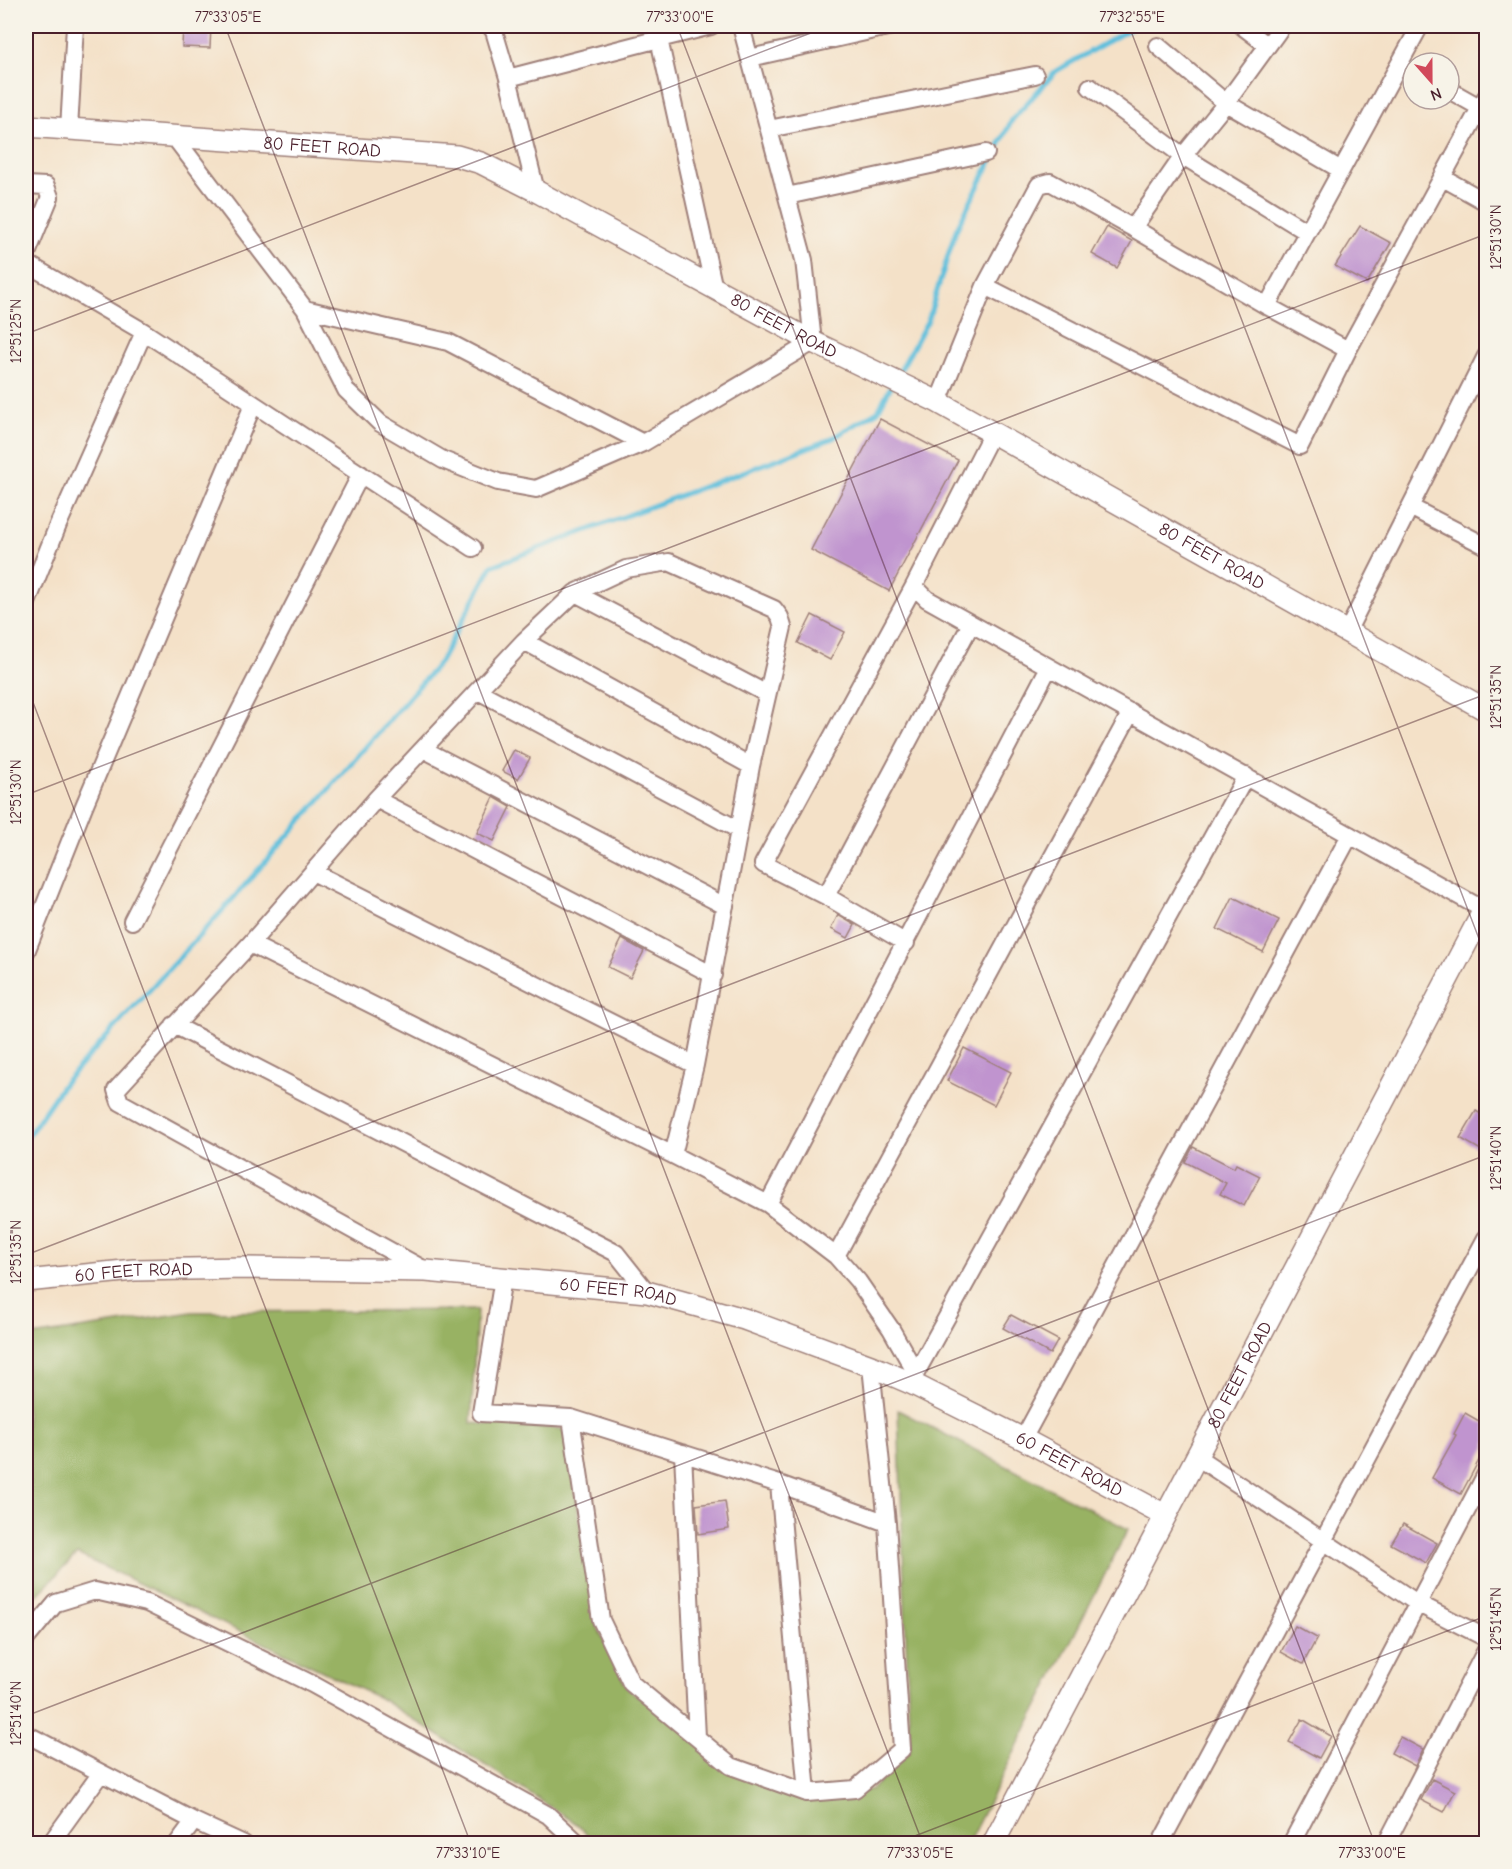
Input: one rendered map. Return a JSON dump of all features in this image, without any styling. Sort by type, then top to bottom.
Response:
[{"type":"street","points":[[69,129],[75,26]]},
{"type":"street","points":[[490,26],[494,31],[508,78],[536,191]]},
{"type":"street","points":[[508,78],[711,26]]},
{"type":"street","points":[[175,138],[305,309],[346,390],[380,423],[443,460],[498,482],[536,489],[644,443],[813,342],[804,260],[741,26]]},
{"type":"street","points":[[750,58],[892,26]]},
{"type":"street","points":[[1242,26],[1267,45]]},
{"type":"street","points":[[1133,228],[1183,156],[1226,103],[1282,26]]},
{"type":"street","points":[[1411,51],[1419,26]]},
{"type":"street","points":[[659,39],[714,289]]},
{"type":"street","points":[[1158,46],[1226,103],[1341,170]]},
{"type":"street","points":[[769,129],[1035,75]]},
{"type":"street","points":[[1267,306],[1341,170],[1401,75]]},
{"type":"street","points":[[1090,87],[1183,156],[1307,232]]},
{"type":"street","points":[[985,286],[1300,446],[1348,350],[1484,103],[1461,94]]},
{"type":"street","name":"80 FEET ROAD","points":[[26,126],[457,156],[481,164],[536,191],[813,342],[938,402],[1486,710]]},
{"type":"street","points":[[787,196],[986,153]]},
{"type":"street","points":[[1443,178],[1486,202]]},
{"type":"street","points":[[938,402],[985,286],[1039,185],[1050,182],[1348,350]]},
{"type":"street","points":[[26,185],[46,186],[50,197],[26,256]]},
{"type":"street","points":[[26,263],[144,332],[473,548]]},
{"type":"street","points":[[305,309],[448,342],[644,443]]},
{"type":"street","points":[[26,605],[58,525],[144,332]]},
{"type":"street","points":[[1347,632],[1486,356]]},
{"type":"street","points":[[26,952],[84,806],[253,405]]},
{"type":"street","points":[[906,943],[826,896],[763,864],[914,586],[992,433]]},
{"type":"street","points":[[132,921],[361,474]]},
{"type":"street","points":[[1410,507],[1486,546]]},
{"type":"street","points":[[426,1271],[120,1102],[116,1090],[250,944],[423,749],[524,641],[575,592],[626,569],[669,562],[774,609],[783,627],[751,766],[695,1065],[673,1155]]},
{"type":"street","points":[[914,586],[927,599],[971,624],[1485,908]]},
{"type":"street","points":[[575,592],[768,694]]},
{"type":"street","points":[[826,896],[971,624]]},
{"type":"street","points":[[524,641],[751,766]]},
{"type":"street","points":[[768,1204],[1049,667]]},
{"type":"street","points":[[478,691],[739,830]]},
{"type":"street","points":[[836,1256],[1131,712]]},
{"type":"street","points":[[423,749],[725,906]]},
{"type":"street","points":[[914,1378],[1246,776]]},
{"type":"street","points":[[376,800],[713,975]]},
{"type":"street","points":[[1023,1439],[1350,835]]},
{"type":"street","points":[[313,872],[695,1065]]},
{"type":"street","name":"80 FEET ROAD","points":[[993,1844],[1485,908]]},
{"type":"street","points":[[250,944],[768,1204],[836,1256],[858,1281],[891,1329],[914,1378]]},
{"type":"street","points":[[174,1025],[616,1253],[647,1292]]},
{"type":"street","points":[[1160,1844],[1486,1238]]},
{"type":"street","name":"60 FEET ROAD","points":[[26,1281],[134,1270],[244,1268],[426,1271],[647,1292],[744,1319],[871,1366],[914,1378],[1165,1515]]},
{"type":"street","points":[[503,1278],[482,1413],[571,1418],[778,1484],[887,1523]]},
{"type":"street","points":[[571,1418],[601,1620],[631,1683],[731,1766],[807,1793],[855,1789],[902,1749],[887,1523],[871,1366]]},
{"type":"street","points":[[683,1453],[696,1737]]},
{"type":"street","points":[[1197,1457],[1417,1603],[1486,1638]]},
{"type":"street","points":[[1291,1844],[1486,1474]]},
{"type":"street","points":[[778,1484],[807,1793]]},
{"type":"street","points":[[26,1639],[56,1603],[95,1591],[147,1602],[312,1684],[548,1815],[579,1844]]},
{"type":"street","points":[[1386,1844],[1486,1650]]},
{"type":"street","points":[[26,1734],[194,1821],[244,1844]]},
{"type":"street","points":[[50,1844],[101,1773]]},
{"type":"street","points":[[177,1844],[194,1821]]},
{"type":"green space","points":[[477,1310],[471,1423],[565,1429],[597,1626],[628,1689],[783,1792],[827,1800],[872,1789],[910,1751],[898,1410],[1128,1529],[968,1843],[596,1843],[574,1822],[383,1700],[77,1554],[26,1607],[26,1337],[192,1312]]},
{"type":"building","points":[[183,26],[211,26],[210,48],[182,47]]},
{"type":"building","points":[[1360,226],[1391,243],[1367,283],[1335,266]]},
{"type":"building","points":[[1107,227],[1132,241],[1117,268],[1092,254]]},
{"type":"building","points":[[880,419],[958,460],[889,591],[811,550]]},
{"type":"building","points":[[812,615],[845,632],[830,660],[798,643]]},
{"type":"building","points":[[514,750],[530,758],[518,779],[502,771]]},
{"type":"building","points":[[494,797],[511,807],[494,841],[477,833]]},
{"type":"building","points":[[1233,897],[1279,920],[1263,952],[1217,929]]},
{"type":"building","points":[[838,915],[855,925],[848,938],[831,929]]},
{"type":"building","points":[[622,939],[644,951],[630,978],[608,967]]},
{"type":"building","points":[[964,1048],[1011,1072],[994,1105],[947,1081]]},
{"type":"building","points":[[1476,1111],[1486,1117],[1486,1153],[1460,1138]]},
{"type":"building","points":[[1193,1147],[1234,1168],[1236,1164],[1260,1176],[1244,1206],[1220,1194],[1226,1183],[1185,1162]]},
{"type":"building","points":[[1011,1315],[1058,1340],[1050,1354],[1003,1328]]},
{"type":"building","points":[[1465,1413],[1486,1425],[1486,1447],[1461,1494],[1432,1478],[1456,1435],[1454,1434]]},
{"type":"building","points":[[725,1501],[729,1529],[698,1534],[696,1505]]},
{"type":"building","points":[[1403,1524],[1437,1543],[1426,1563],[1391,1544]]},
{"type":"building","points":[[1295,1626],[1317,1638],[1303,1664],[1281,1652]]},
{"type":"building","points":[[1302,1719],[1331,1736],[1319,1758],[1289,1742]]},
{"type":"building","points":[[1400,1737],[1423,1749],[1415,1766],[1391,1753]]},
{"type":"building","points":[[1432,1779],[1455,1791],[1444,1812],[1421,1800]]},
{"type":"waterway","points":[[896,378],[928,320],[956,230],[1012,120],[1056,71],[1135,26]]},
{"type":"waterway","points":[[26,1139],[64,1083],[223,910],[440,662],[492,566],[831,439],[878,411],[891,386]]}]
